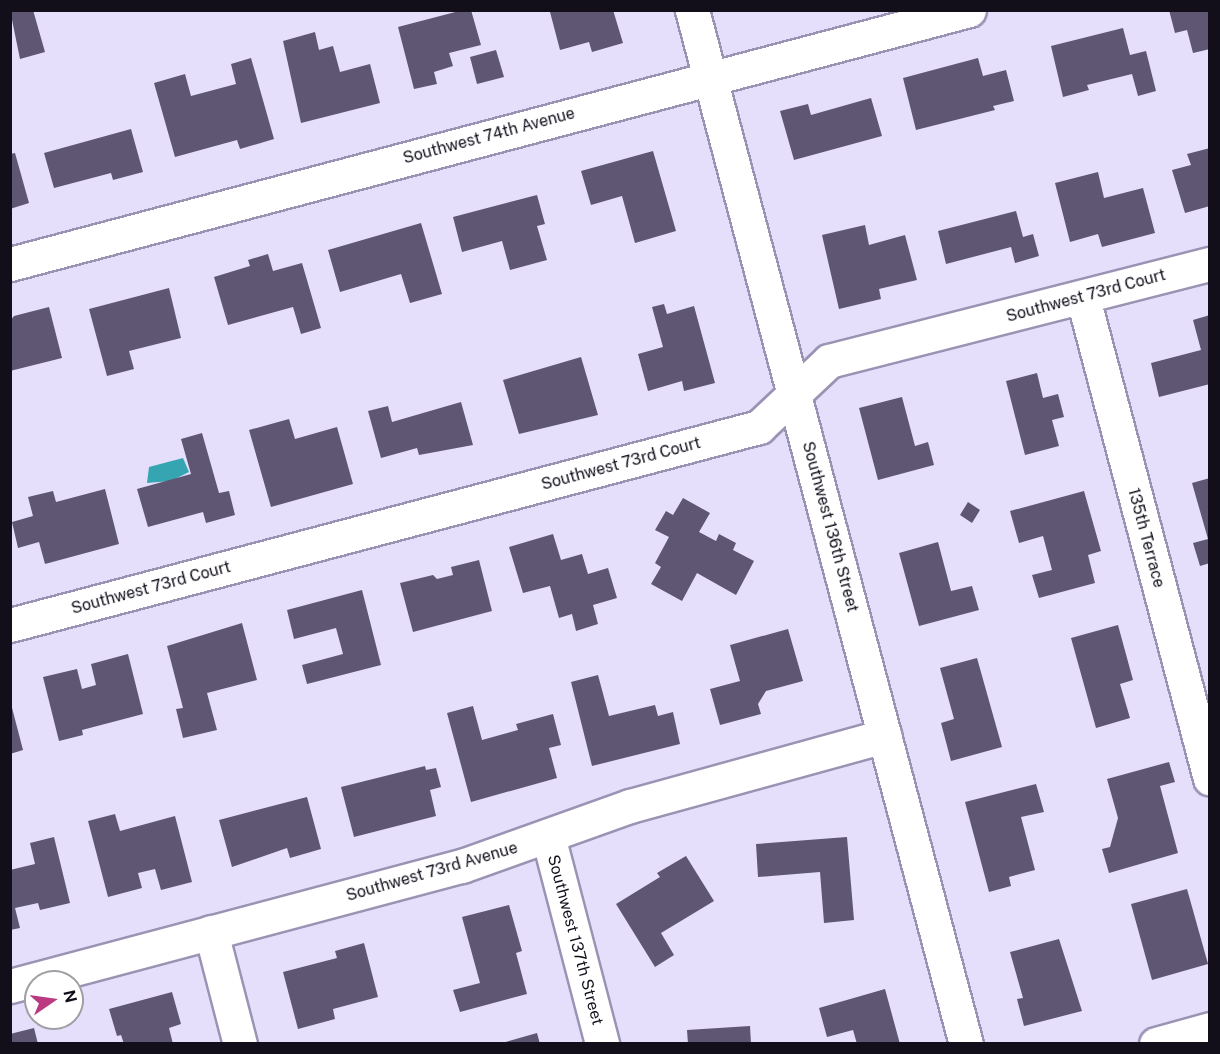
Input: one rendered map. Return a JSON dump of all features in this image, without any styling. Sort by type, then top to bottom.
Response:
[{"type":"street","name":"Southwest 136th Street","points":[[693,10],[966,1044]]},
{"type":"street","name":"Southwest 74th Avenue","points":[[10,264],[969,10]]},
{"type":"street","name":"Southwest 73rd Court","points":[[10,625],[759,427],[794,391],[829,361],[1209,264]]},
{"type":"street","name":"135th Terrace","points":[[1083,298],[1209,778]]},
{"type":"street","name":"Southwest 73rd Avenue","points":[[10,986],[462,866],[630,806],[885,736]]},
{"type":"street","name":"Southwest 137th Street","points":[[548,836],[602,1044]]},
{"type":"street","points":[[211,932],[240,1044]]},
{"type":"street","points":[[1156,1044],[1209,1029]]},
{"type":"shaded area","points":[[183,458],[189,472],[171,481],[147,483],[149,467]]},
{"type":"building","points":[[10,10],[33,10],[45,52],[20,59]]},
{"type":"building","points":[[463,10],[471,10],[481,45],[449,53],[453,66],[434,72],[437,84],[414,89],[398,27]]},
{"type":"building","points":[[553,10],[613,10],[623,43],[592,52],[589,42],[560,50],[550,12]]},
{"type":"building","points":[[1169,10],[1210,10],[1210,49],[1193,53],[1187,30],[1175,33]]},
{"type":"building","points":[[1123,28],[1130,55],[1146,51],[1156,91],[1138,96],[1132,74],[1087,85],[1089,90],[1063,97],[1051,46]]},
{"type":"building","points":[[315,32],[319,50],[333,46],[340,72],[370,64],[380,103],[301,123],[283,41]]},
{"type":"building","points":[[496,50],[504,77],[477,84],[470,57]]},
{"type":"building","points":[[251,58],[274,139],[240,149],[237,140],[175,157],[154,83],[185,74],[191,96],[236,84],[231,64]]},
{"type":"building","points":[[978,58],[983,76],[1006,70],[1014,101],[993,106],[995,110],[916,130],[903,78]]},
{"type":"building","points":[[871,98],[882,136],[794,160],[780,111],[808,104],[811,115]]},
{"type":"building","points":[[131,129],[143,172],[113,180],[111,173],[54,188],[44,153]]},
{"type":"building","points":[[1210,148],[1210,206],[1185,213],[1172,170],[1191,165],[1187,154]]},
{"type":"building","points":[[653,151],[676,231],[635,243],[622,196],[591,205],[581,171]]},
{"type":"building","points":[[15,153],[29,203],[10,209],[10,154]]},
{"type":"building","points":[[1098,172],[1104,198],[1143,188],[1155,233],[1102,247],[1098,234],[1070,242],[1055,183]]},
{"type":"building","points":[[537,195],[545,224],[537,226],[547,260],[510,270],[502,241],[462,252],[453,217]]},
{"type":"building","points":[[1016,211],[1023,237],[1033,234],[1039,256],[1015,263],[1011,247],[946,264],[938,231]]},
{"type":"building","points":[[421,223],[442,294],[410,303],[401,274],[340,292],[328,250]]},
{"type":"building","points":[[865,225],[869,245],[905,235],[917,280],[879,289],[881,299],[839,309],[822,235]]},
{"type":"building","points":[[268,254],[273,271],[302,263],[321,328],[301,334],[293,307],[228,325],[214,277],[250,266],[248,260]]},
{"type":"building","points":[[169,288],[181,338],[129,351],[134,369],[107,376],[89,309]]},
{"type":"building","points":[[664,304],[667,314],[694,306],[715,383],[684,391],[682,381],[648,391],[638,354],[663,347],[652,307]]},
{"type":"building","points":[[49,307],[62,358],[10,371],[10,321],[14,316]]},
{"type":"building","points":[[1210,315],[1210,384],[1159,397],[1151,363],[1201,350],[1193,320]]},
{"type":"building","points":[[581,357],[598,415],[519,434],[503,380]]},
{"type":"building","points":[[1037,373],[1043,398],[1058,394],[1064,417],[1052,420],[1059,446],[1025,455],[1006,381]]},
{"type":"building","points":[[902,397],[915,446],[928,442],[934,465],[878,480],[859,408]]},
{"type":"building","points":[[461,402],[473,445],[419,455],[417,448],[381,458],[368,411],[388,406],[392,422]]},
{"type":"building","points":[[289,419],[295,439],[337,427],[353,484],[271,507],[249,430]]},
{"type":"building","points":[[202,433],[219,493],[229,491],[235,515],[206,523],[203,512],[148,527],[137,489],[191,474],[181,439]]},
{"type":"building","points":[[1210,478],[1210,563],[1200,566],[1193,543],[1208,539],[1192,483]]},
{"type":"building","points":[[105,489],[119,544],[45,564],[39,542],[18,548],[12,522],[33,516],[28,497],[53,491],[56,502]]},
{"type":"building","points":[[1084,491],[1101,551],[1088,555],[1095,583],[1039,598],[1032,575],[1052,570],[1043,536],[1019,543],[1010,511]]},
{"type":"building","points":[[683,498],[710,513],[699,532],[716,541],[719,534],[736,543],[733,550],[754,561],[736,595],[697,573],[682,601],[651,584],[661,567],[655,563],[669,537],[655,530],[666,511],[673,515]]},
{"type":"building","points":[[968,502],[980,510],[972,523],[960,515]]},
{"type":"building","points":[[553,534],[561,560],[582,554],[588,574],[608,568],[617,598],[593,605],[598,624],[576,631],[572,614],[559,618],[550,586],[523,593],[509,547]]},
{"type":"building","points":[[938,542],[951,591],[972,586],[979,610],[919,626],[899,553]]},
{"type":"building","points":[[479,560],[492,611],[413,632],[400,583],[433,575],[437,579],[453,575],[451,567]]},
{"type":"building","points":[[362,590],[381,665],[307,684],[302,665],[343,654],[336,628],[294,639],[287,610]]},
{"type":"building","points":[[242,623],[257,680],[207,693],[217,730],[183,738],[176,709],[183,708],[167,646]]},
{"type":"building","points":[[1118,625],[1133,680],[1120,684],[1130,718],[1096,728],[1071,638]]},
{"type":"building","points":[[788,629],[803,681],[766,691],[758,704],[761,714],[720,725],[710,689],[740,681],[730,645]]},
{"type":"building","points":[[128,654],[143,714],[82,730],[83,735],[59,741],[43,677],[77,669],[82,689],[96,685],[91,664]]},
{"type":"building","points":[[977,658],[1002,747],[951,761],[941,723],[954,719],[940,668]]},
{"type":"building","points":[[598,675],[609,716],[655,705],[658,716],[673,712],[680,744],[592,766],[571,682]]},
{"type":"building","points":[[10,705],[23,750],[10,754]]},
{"type":"building","points":[[473,706],[482,740],[518,730],[516,724],[553,714],[561,745],[549,748],[557,778],[471,802],[447,713]]},
{"type":"building","points":[[1169,762],[1175,782],[1160,786],[1178,853],[1109,873],[1102,849],[1110,847],[1118,818],[1107,779]]},
{"type":"building","points":[[425,766],[426,770],[436,768],[441,787],[430,790],[436,816],[354,837],[341,787]]},
{"type":"building","points":[[1036,784],[1044,812],[1021,817],[1035,870],[1009,877],[1011,886],[989,892],[965,802]]},
{"type":"building","points":[[307,797],[321,849],[290,858],[287,848],[232,867],[219,820]]},
{"type":"building","points":[[115,814],[120,831],[175,816],[192,882],[161,890],[155,869],[138,873],[142,888],[108,897],[88,821]]},
{"type":"building","points":[[54,837],[70,903],[40,910],[38,903],[15,908],[20,928],[10,930],[10,870],[35,864],[30,843]]},
{"type":"building","points":[[847,837],[854,920],[824,923],[820,872],[758,877],[756,844]]},
{"type":"building","points":[[686,856],[714,901],[661,933],[674,955],[655,967],[616,904],[660,877],[657,873]]},
{"type":"building","points":[[1187,889],[1208,964],[1152,980],[1131,904]]},
{"type":"building","points":[[509,905],[522,951],[516,953],[527,994],[460,1012],[453,990],[480,983],[462,917]]},
{"type":"building","points":[[1059,939],[1082,1011],[1024,1026],[1017,999],[1023,998],[1010,952]]},
{"type":"building","points":[[364,943],[378,997],[333,1009],[335,1019],[298,1029],[283,972],[337,958],[335,951]]},
{"type":"building","points":[[885,989],[900,1044],[857,1044],[853,1030],[827,1037],[819,1008]]},
{"type":"building","points":[[172,992],[181,1024],[169,1028],[173,1044],[124,1044],[121,1035],[117,1036],[109,1009]]},
{"type":"building","points":[[750,1026],[751,1044],[688,1044],[687,1030]]},
{"type":"building","points":[[34,1030],[38,1044],[10,1044],[10,1034]]},
{"type":"building","points":[[537,1033],[540,1044],[502,1044],[502,1043]]}]
